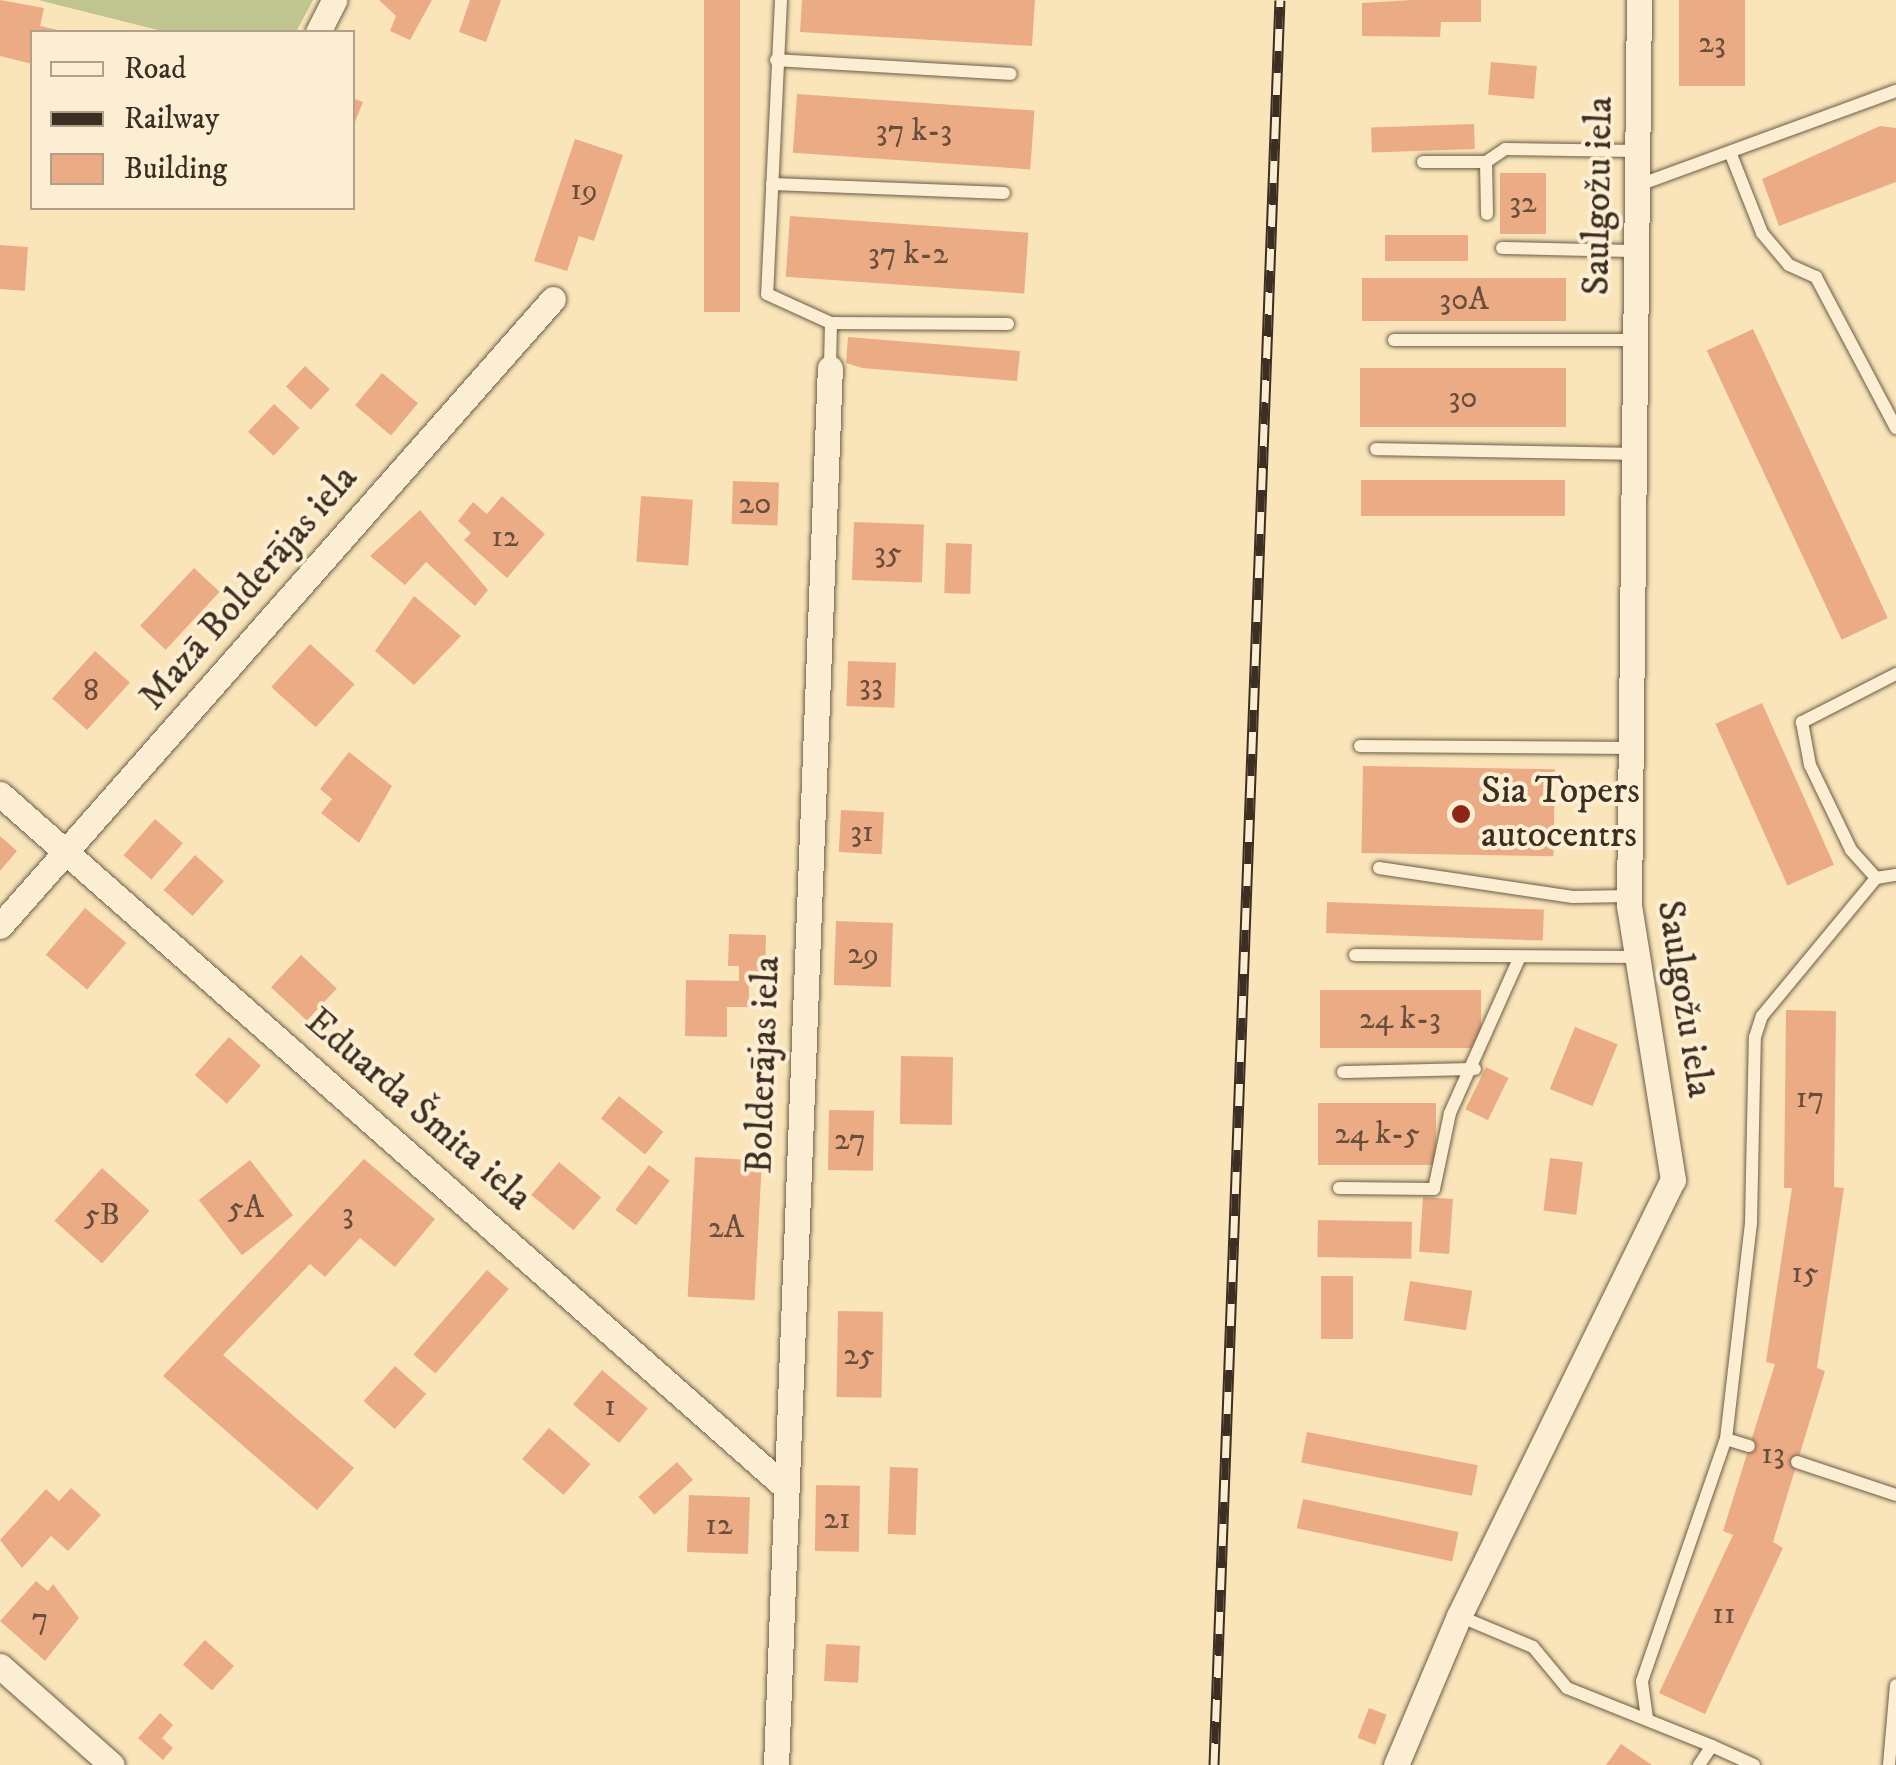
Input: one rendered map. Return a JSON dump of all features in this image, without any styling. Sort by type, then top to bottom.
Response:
[{"type":"street","points":[[319,30],[334,0]]},
{"type":"street","name":"Saulgožu iela","points":[[1396,1765],[1459,1616],[1673,1180],[1632,957],[1629,896],[1639,0]]},
{"type":"street","name":"Mazā Bolderājas iela","points":[[0,926],[554,299]]},
{"type":"street","name":"Bolderājas iela","points":[[776,1765],[830,368]]},
{"type":"street","name":"Eduarda Šmita iela","points":[[0,794],[784,1486]]},
{"type":"street","points":[[0,1666],[112,1765]]},
{"type":"lane","points":[[781,0],[767,294],[831,323],[1008,324]]},
{"type":"lane","points":[[776,60],[1011,74]]},
{"type":"lane","points":[[1636,186],[1896,91]]},
{"type":"lane","points":[[1422,162],[1486,162],[1505,150],[1636,151]]},
{"type":"lane","points":[[1730,152],[1762,233],[1789,265],[1816,277],[1896,428]]},
{"type":"lane","points":[[1486,162],[1487,214]]},
{"type":"lane","points":[[772,184],[1004,193]]},
{"type":"lane","points":[[1502,248],[1635,251]]},
{"type":"lane","points":[[830,368],[831,323]]},
{"type":"lane","points":[[1394,340],[1634,340]]},
{"type":"lane","points":[[1376,450],[1634,454]]},
{"type":"lane","points":[[1876,878],[1851,850],[1810,766],[1802,722],[1896,674]]},
{"type":"lane","points":[[1360,746],[1631,748]]},
{"type":"lane","points":[[1379,868],[1573,897],[1629,896]]},
{"type":"lane","points":[[1647,1718],[1642,1681],[1726,1438],[1751,1222],[1755,1038],[1762,1016],[1876,878],[1896,875]]},
{"type":"lane","points":[[1355,956],[1632,957]]},
{"type":"lane","points":[[1339,1188],[1434,1189],[1450,1113],[1475,1068],[1519,959]]},
{"type":"lane","points":[[1344,1072],[1475,1068]]},
{"type":"lane","points":[[1726,1438],[1749,1446]]},
{"type":"lane","points":[[1797,1462],[1896,1495]]},
{"type":"lane","points":[[1459,1616],[1533,1647],[1567,1688],[1754,1765]]},
{"type":"lane","points":[[1889,1765],[1896,1684]]},
{"type":"lane","points":[[1699,1765],[1712,1746]]},
{"type":"green space","points":[[38,0],[313,0],[297,30],[158,30]]},
{"type":"building","points":[[0,0],[44,8],[40,26],[58,30],[30,30],[30,64],[0,56]]},
{"type":"building","points":[[379,0],[432,0],[410,40],[390,31],[396,16]]},
{"type":"building","points":[[470,0],[501,0],[486,42],[459,32]]},
{"type":"building","points":[[704,0],[740,0],[740,312],[704,312]]},
{"type":"building","points":[[802,0],[1035,0],[1032,46],[800,32]]},
{"type":"building","points":[[1481,0],[1481,22],[1441,22],[1440,37],[1362,36],[1362,3]]},
{"type":"building","points":[[1679,0],[1745,0],[1745,86],[1679,86]]},
{"type":"building","points":[[1491,62],[1537,66],[1534,99],[1488,95]]},
{"type":"building","points":[[797,94],[1034,111],[1030,169],[793,153]]},
{"type":"building","points":[[355,99],[363,102],[355,122]]},
{"type":"building","points":[[1474,124],[1475,149],[1372,153],[1371,128]]},
{"type":"building","points":[[1880,126],[1896,128],[1896,182],[1779,226],[1762,179]]},
{"type":"building","points":[[575,139],[623,155],[594,241],[579,236],[567,271],[534,261]]},
{"type":"building","points":[[1500,173],[1546,173],[1546,234],[1500,234]]},
{"type":"building","points":[[790,216],[1028,233],[1024,294],[786,277]]},
{"type":"building","points":[[1385,235],[1468,235],[1468,261],[1385,261]]},
{"type":"building","points":[[0,245],[28,247],[25,291],[0,289]]},
{"type":"building","points":[[1362,278],[1566,278],[1566,321],[1362,321]]},
{"type":"building","points":[[1753,329],[1888,618],[1842,640],[1707,351]]},
{"type":"building","points":[[848,337],[1020,351],[1017,381],[862,368],[846,363]]},
{"type":"building","points":[[305,366],[330,389],[311,410],[286,386]]},
{"type":"building","points":[[1360,368],[1566,368],[1566,427],[1360,427]]},
{"type":"building","points":[[382,373],[418,403],[391,435],[355,405]]},
{"type":"building","points":[[274,404],[300,428],[274,456],[248,432]]},
{"type":"building","points":[[1361,480],[1565,480],[1565,516],[1361,516]]},
{"type":"building","points":[[733,481],[779,483],[777,526],[731,524]]},
{"type":"building","points":[[502,496],[545,534],[507,578],[464,540],[471,533],[458,521],[473,502],[487,514]]},
{"type":"building","points":[[641,496],[693,500],[688,565],[636,562]]},
{"type":"building","points":[[420,510],[488,590],[475,606],[426,562],[405,585],[370,556]]},
{"type":"building","points":[[854,522],[924,524],[922,582],[852,580]]},
{"type":"building","points":[[946,543],[972,544],[970,594],[944,593]]},
{"type":"building","points":[[194,568],[220,592],[166,650],[140,626]]},
{"type":"building","points":[[414,596],[461,636],[414,685],[375,651]]},
{"type":"building","points":[[310,644],[355,684],[316,727],[271,687]]},
{"type":"building","points":[[95,651],[130,682],[87,730],[52,699]]},
{"type":"building","points":[[848,661],[896,663],[894,708],[846,706]]},
{"type":"building","points":[[1762,703],[1834,865],[1787,885],[1715,724]]},
{"type":"building","points":[[349,752],[392,786],[359,843],[321,813],[332,799],[320,789]]},
{"type":"building","points":[[1363,766],[1555,769],[1553,856],[1361,853]]},
{"type":"building","points":[[841,810],[884,812],[882,854],[839,852]]},
{"type":"building","points":[[155,819],[183,843],[151,880],[124,855]]},
{"type":"building","points":[[0,836],[17,851],[0,871]]},
{"type":"building","points":[[195,855],[224,881],[193,916],[164,890]]},
{"type":"building","points":[[1327,902],[1544,910],[1543,941],[1326,933]]},
{"type":"building","points":[[85,908],[126,943],[87,989],[46,955]]},
{"type":"building","points":[[836,921],[893,923],[891,987],[834,985]]},
{"type":"building","points":[[729,934],[766,935],[765,981],[749,981],[749,1007],[727,1007],[727,1037],[685,1036],[686,980],[739,981],[739,966],[728,966]]},
{"type":"building","points":[[301,955],[337,988],[307,1021],[271,987]]},
{"type":"building","points":[[1320,990],[1481,990],[1481,1048],[1320,1048]]},
{"type":"building","points":[[1786,1010],[1836,1011],[1834,1187],[1844,1188],[1817,1368],[1825,1371],[1773,1542],[1783,1548],[1705,1714],[1659,1693],[1733,1535],[1723,1531],[1775,1364],[1766,1362],[1792,1188],[1784,1188]]},
{"type":"building","points":[[1575,1027],[1618,1044],[1593,1106],[1550,1089]]},
{"type":"building","points":[[229,1037],[261,1066],[227,1104],[195,1075]]},
{"type":"building","points":[[901,1056],[953,1057],[952,1125],[900,1124]]},
{"type":"building","points":[[1486,1067],[1508,1078],[1488,1120],[1465,1109]]},
{"type":"building","points":[[619,1096],[663,1132],[645,1154],[601,1119]]},
{"type":"building","points":[[1318,1103],[1436,1103],[1436,1165],[1318,1165]]},
{"type":"building","points":[[829,1110],[874,1111],[873,1171],[828,1170]]},
{"type":"building","points":[[695,1157],[762,1161],[755,1300],[688,1297]]},
{"type":"building","points":[[1550,1158],[1583,1162],[1576,1215],[1544,1211]]},
{"type":"building","points":[[364,1159],[435,1219],[395,1267],[360,1238],[325,1277],[310,1264],[223,1355],[354,1468],[317,1510],[163,1376]]},
{"type":"building","points":[[250,1160],[293,1215],[242,1255],[199,1200]]},
{"type":"building","points":[[559,1162],[601,1197],[573,1230],[531,1195]]},
{"type":"building","points":[[649,1165],[670,1181],[636,1225],[615,1210]]},
{"type":"building","points":[[102,1168],[150,1211],[102,1264],[54,1221]]},
{"type":"building","points":[[1423,1197],[1453,1199],[1449,1254],[1419,1252]]},
{"type":"building","points":[[1318,1220],[1412,1222],[1411,1259],[1317,1257]]},
{"type":"building","points":[[487,1270],[509,1289],[435,1374],[414,1355]]},
{"type":"building","points":[[1321,1276],[1353,1276],[1353,1339],[1321,1339]]},
{"type":"building","points":[[1410,1281],[1472,1291],[1466,1330],[1404,1321]]},
{"type":"building","points":[[838,1311],[883,1312],[881,1398],[836,1397]]},
{"type":"building","points":[[395,1366],[426,1394],[395,1429],[364,1401]]},
{"type":"building","points":[[602,1370],[648,1409],[619,1443],[573,1404]]},
{"type":"building","points":[[549,1428],[591,1464],[564,1495],[522,1459]]},
{"type":"building","points":[[1307,1432],[1478,1465],[1472,1496],[1301,1462]]},
{"type":"building","points":[[677,1462],[693,1480],[654,1515],[638,1497]]},
{"type":"building","points":[[890,1467],[918,1468],[916,1535],[888,1534]]},
{"type":"building","points":[[816,1485],[860,1486],[859,1552],[815,1551]]},
{"type":"building","points":[[71,1488],[101,1515],[68,1551],[51,1536],[22,1568],[0,1540],[46,1489],[59,1501]]},
{"type":"building","points":[[689,1495],[750,1497],[748,1554],[687,1552]]},
{"type":"building","points":[[1303,1499],[1459,1532],[1452,1561],[1297,1528]]},
{"type":"building","points":[[36,1581],[48,1591],[53,1584],[79,1618],[45,1661],[0,1621]]},
{"type":"building","points":[[205,1640],[234,1666],[212,1691],[183,1665]]},
{"type":"building","points":[[826,1644],[860,1646],[858,1683],[824,1681]]},
{"type":"building","points":[[1369,1708],[1387,1715],[1375,1745],[1358,1738]]},
{"type":"building","points":[[160,1713],[173,1725],[162,1738],[173,1748],[163,1760],[138,1738]]},
{"type":"building","points":[[1621,1744],[1652,1765],[1606,1765]]},
{"type":"railway","points":[[1214,1765],[1280,0]]},
{"type":"place","name":"Sia Topers autocentrs","points":[[1461,814]]}]
